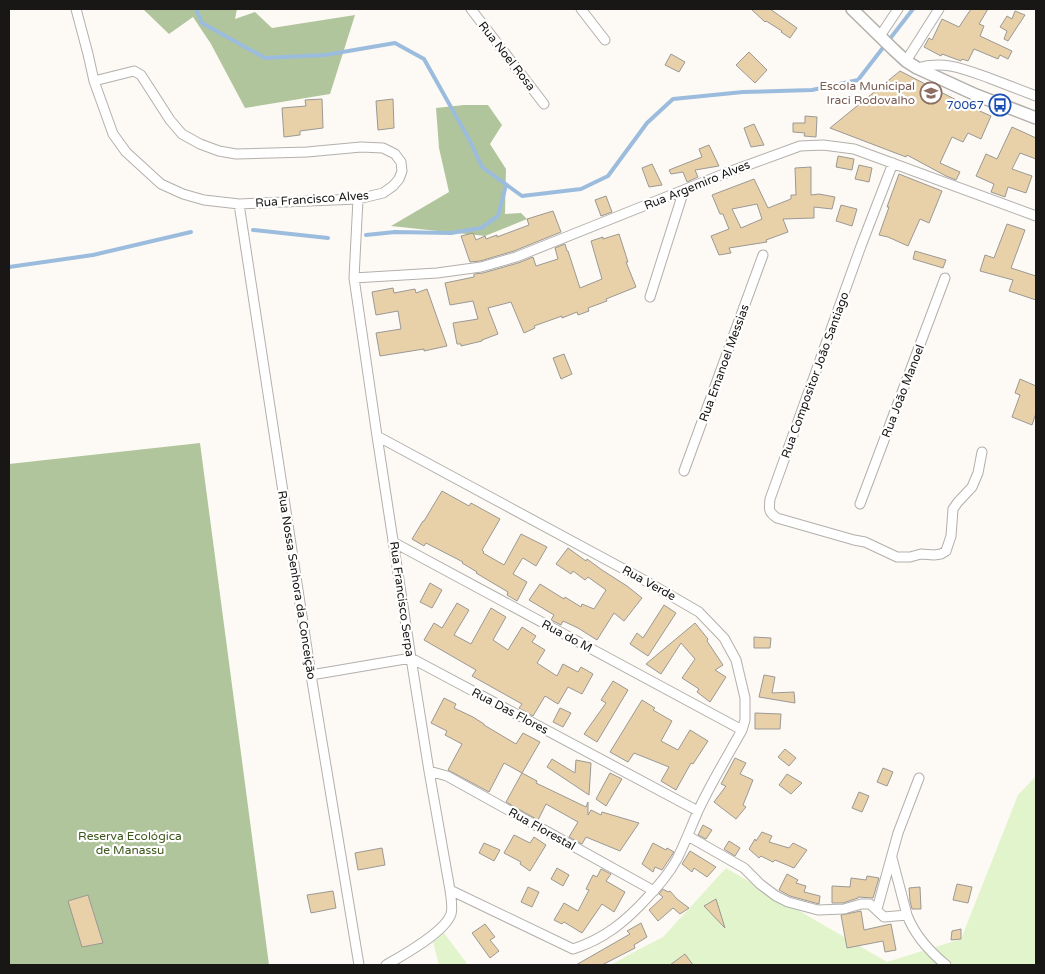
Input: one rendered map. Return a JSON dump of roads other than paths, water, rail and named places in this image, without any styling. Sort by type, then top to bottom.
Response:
[{"type":"street","name":"Rua Francisco Alves","points":[[76,9],[94,81],[113,134],[126,152],[161,184],[204,200],[239,204],[358,199],[383,193],[394,186],[402,172],[401,162],[395,154],[382,148],[368,147],[236,154],[219,151],[200,144],[182,134],[170,120],[141,75],[134,71],[94,81]]},
{"type":"street","name":"Rua Noel Rosa","points":[[471,9],[544,104]]},
{"type":"street","points":[[581,9],[605,40]]},
{"type":"street","points":[[852,9],[894,50],[917,68],[976,95],[1036,118]]},
{"type":"street","points":[[882,38],[898,9]]},
{"type":"street","points":[[906,60],[939,9]]},
{"type":"street","points":[[917,68],[928,64],[956,66],[1036,96]]},
{"type":"street","name":"Rua Argemiro Alves","points":[[354,278],[437,273],[481,267],[516,258],[726,173],[800,146],[823,145],[854,149],[1036,216]]},
{"type":"street","name":"Rua Compositor João Santiago","points":[[892,164],[770,499],[769,508],[771,514],[777,518],[865,542],[897,557],[941,554],[946,551],[951,536],[953,509],[972,487],[978,473],[982,452]]},
{"type":"street","points":[[650,298],[684,190]]},
{"type":"street","name":"Rua Francisco Serpa","points":[[358,199],[354,278],[428,771],[452,906],[451,915],[444,926],[431,937],[386,965]]},
{"type":"street","name":"Rua Nossa Senhora da Conceição","points":[[239,204],[311,675],[360,965]]},
{"type":"street","name":"Rua Emanoel Messias","points":[[684,471],[763,256]]},
{"type":"street","name":"Rua João Manoel","points":[[860,504],[945,278]]},
{"type":"street","name":"Rua Verde","points":[[377,436],[644,580],[699,612],[724,638],[736,660],[746,698],[745,720],[742,730],[698,811],[688,836],[670,870],[654,891],[612,931],[588,944],[573,949],[450,890]]},
{"type":"street","name":"Rua do M","points":[[393,542],[742,730]]},
{"type":"street","points":[[311,675],[411,658]]},
{"type":"street","name":"Rua Das Flores","points":[[411,658],[698,811]]},
{"type":"street","name":"Rua Florestal","points":[[428,771],[446,776],[654,891]]},
{"type":"street","points":[[877,910],[898,833],[919,778]]},
{"type":"street","points":[[688,836],[744,868],[776,896],[788,902],[818,910],[844,909],[861,904],[870,904],[884,917],[907,915]]},
{"type":"street","points":[[892,858],[910,925],[926,947],[946,965]]},
{"type":"waterway","points":[[196,9],[202,23],[265,58],[325,55],[395,43],[424,59],[470,141],[482,167],[522,196],[581,189],[608,176],[647,123],[673,99],[743,92],[812,90],[858,80],[913,9]]},
{"type":"waterway","points":[[366,235],[395,232],[451,233],[481,228],[498,216],[506,185]]},
{"type":"waterway","points":[[253,230],[328,238]]},
{"type":"waterway","points":[[9,267],[93,255],[191,232]]},
{"type":"place","name":"Escola Municipal Iraci Rodovalho","points":[[931,93]]},
{"type":"place","name":"70067","points":[[1000,105]]},
{"type":"park label","name":"Reserva Ecológica de Manassu","points":[[130,843]]}]
